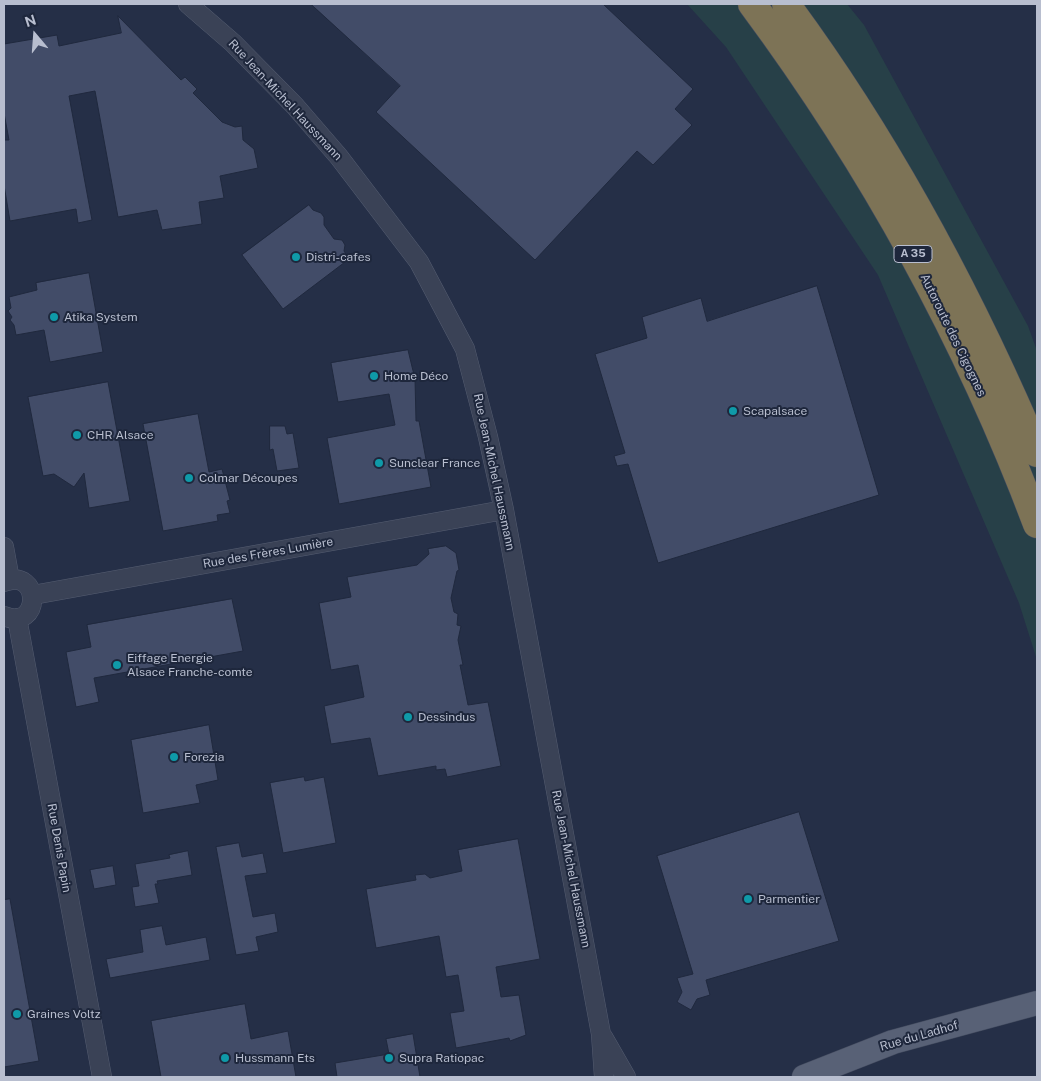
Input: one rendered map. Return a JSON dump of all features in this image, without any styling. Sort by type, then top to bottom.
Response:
[{"type":"highway","name":"Autoroute des Cigognes","points":[[752,4],[833,121],[877,191],[919,265],[962,349],[1037,524]]},
{"type":"highway","name":"A 35","points":[[786,4],[857,106],[941,251],[986,338],[1037,453]]},
{"type":"main road","name":"Rue du Ladhof","points":[[804,1077],[893,1042],[1037,1003]]},
{"type":"street","name":"Rue Jean-Michel Haussmann","points":[[188,4],[233,43],[295,106],[339,157],[419,262],[436,290],[465,349],[504,510],[601,1034],[604,1077]]},
{"type":"street","name":"Rue des Frères Lumière","points":[[33,595],[504,510]]},
{"type":"street","points":[[4,547],[7,581],[25,583],[33,595],[30,610],[10,617]]},
{"type":"street","name":"Rue Denis Papin","points":[[10,617],[102,1077]]},
{"type":"street","name":"Rue Jean-Michel Haussmann","points":[[601,1034],[626,1077]]},
{"type":"shaded area","points":[[687,4],[847,4],[864,25],[1028,326],[1037,351],[1037,660],[1019,603],[878,275],[726,47]]},
{"type":"building","points":[[311,4],[603,4],[693,89],[675,109],[692,125],[653,165],[637,151],[535,260],[376,112],[400,86]]},
{"type":"building","points":[[118,16],[181,80],[185,77],[197,89],[193,93],[222,122],[235,127],[242,126],[243,140],[254,149],[258,168],[220,176],[224,198],[199,202],[202,224],[162,230],[157,210],[118,217],[95,91],[69,96],[92,220],[78,223],[76,209],[10,221],[4,185],[4,140],[9,140],[4,113],[4,44],[57,35],[59,46],[121,33]]},
{"type":"building","name":"Distri-cafes","points":[[309,205],[324,217],[324,225],[334,239],[342,240],[345,245],[344,251],[349,259],[283,309],[242,255]]},
{"type":"building","name":"Atika System","points":[[89,273],[103,352],[50,362],[44,330],[16,335],[14,325],[10,320],[12,317],[8,311],[11,308],[9,297],[37,290],[36,283]]},
{"type":"building","name":"Scapalsace","points":[[817,286],[879,495],[658,563],[628,464],[617,466],[614,456],[625,453],[595,354],[647,338],[642,317],[701,298],[707,321]]},
{"type":"building","name":"Sunclear France","points":[[408,350],[415,379],[416,421],[419,421],[431,487],[339,504],[327,438],[395,425],[389,394],[338,402],[331,363]]},
{"type":"building","name":"CHR Alsace","points":[[108,382],[130,501],[89,508],[84,473],[74,487],[54,474],[43,476],[28,397]]},
{"type":"building","name":"Colmar Découpes","points":[[198,414],[209,472],[222,469],[230,500],[227,501],[230,513],[217,515],[218,521],[163,531],[143,424]]},
{"type":"building","points":[[270,426],[285,426],[287,434],[293,433],[299,468],[277,471],[273,449],[270,450]]},
{"type":"building","points":[[446,546],[456,553],[459,570],[457,571],[451,598],[454,612],[458,614],[457,625],[461,626],[458,640],[463,665],[460,665],[468,705],[488,702],[501,766],[447,777],[445,769],[436,770],[436,766],[378,776],[370,738],[331,744],[324,706],[364,697],[358,665],[331,670],[319,603],[351,597],[347,577],[417,565],[429,554],[428,549]]},
{"type":"building","name":"Eiffage Energie Alsace Franche-comte","points":[[232,599],[243,651],[94,678],[99,702],[76,707],[66,652],[91,647],[87,625]]},
{"type":"building","name":"Forezia","points":[[209,725],[218,780],[196,785],[200,803],[143,813],[131,740]]},
{"type":"building","points":[[304,777],[305,781],[324,777],[336,843],[283,853],[270,783]]},
{"type":"building","name":"Parmentier","points":[[799,812],[839,941],[706,980],[710,995],[697,999],[691,1010],[677,1002],[682,992],[677,978],[693,974],[657,856]]},
{"type":"building","points":[[518,839],[540,959],[496,967],[501,997],[519,995],[526,1035],[510,1041],[509,1038],[456,1048],[450,1013],[464,1011],[458,975],[446,977],[439,936],[376,948],[366,889],[416,880],[415,875],[425,874],[430,878],[462,871],[458,850]]},
{"type":"building","points":[[239,843],[242,857],[263,853],[267,873],[245,876],[253,917],[275,913],[278,932],[256,937],[259,951],[236,955],[216,847]]},
{"type":"building","points":[[188,851],[192,875],[157,881],[158,884],[155,884],[159,903],[135,907],[132,887],[139,886],[135,864],[170,858],[169,855]]},
{"type":"building","points":[[113,866],[116,885],[94,889],[90,870]]},
{"type":"building","name":"Graines Voltz","points":[[10,899],[39,1061],[4,1067],[4,900]]},
{"type":"building","points":[[162,926],[166,945],[206,937],[210,960],[110,978],[106,959],[143,952],[140,930]]},
{"type":"building","name":"Hussmann Ets","points":[[245,1004],[251,1039],[288,1031],[296,1077],[161,1077],[151,1021]]},
{"type":"building","name":"Supra Ratiopac","points":[[413,1034],[420,1077],[337,1077],[335,1063],[389,1054],[386,1039]]},
{"type":"place","name":"Distri-cafes","points":[[296,257]]},
{"type":"place","name":"Atika System","points":[[54,317]]},
{"type":"place","name":"Home Déco","points":[[374,376]]},
{"type":"place","name":"Scapalsace","points":[[733,411]]},
{"type":"place","name":"CHR Alsace","points":[[77,435]]},
{"type":"place","name":"Sunclear France","points":[[379,463]]},
{"type":"place","name":"Colmar Découpes","points":[[189,478]]},
{"type":"place","name":"Eiffage Energie Alsace Franche-comte","points":[[117,665]]},
{"type":"place","name":"Dessindus","points":[[408,717]]},
{"type":"place","name":"Forezia","points":[[174,757]]},
{"type":"place","name":"Parmentier","points":[[748,899]]},
{"type":"place","name":"Graines Voltz","points":[[17,1014]]},
{"type":"place","name":"Hussmann Ets","points":[[225,1058]]},
{"type":"place","name":"Supra Ratiopac","points":[[389,1058]]}]
